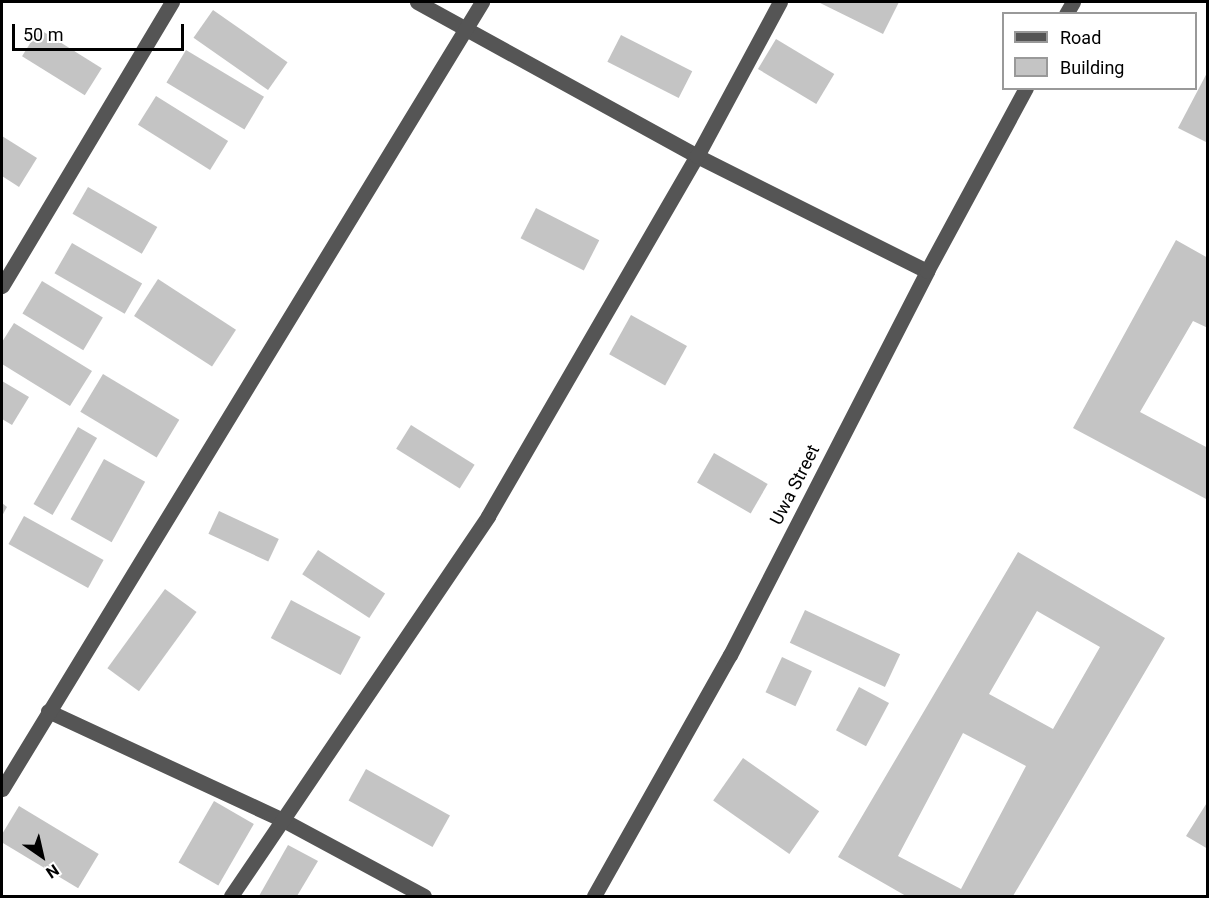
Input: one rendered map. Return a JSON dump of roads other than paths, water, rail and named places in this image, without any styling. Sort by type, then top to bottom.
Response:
[{"type":"street","points":[[2,286],[172,2]]},
{"type":"street","points":[[417,2],[698,156],[927,271]]},
{"type":"street","points":[[2,789],[482,2]]},
{"type":"street","points":[[231,897],[488,516],[698,156],[780,2]]},
{"type":"street","name":"Uwa Street","points":[[594,897],[730,656],[927,271],[1025,90]]},
{"type":"street","points":[[48,711],[283,820],[424,897]]}]
